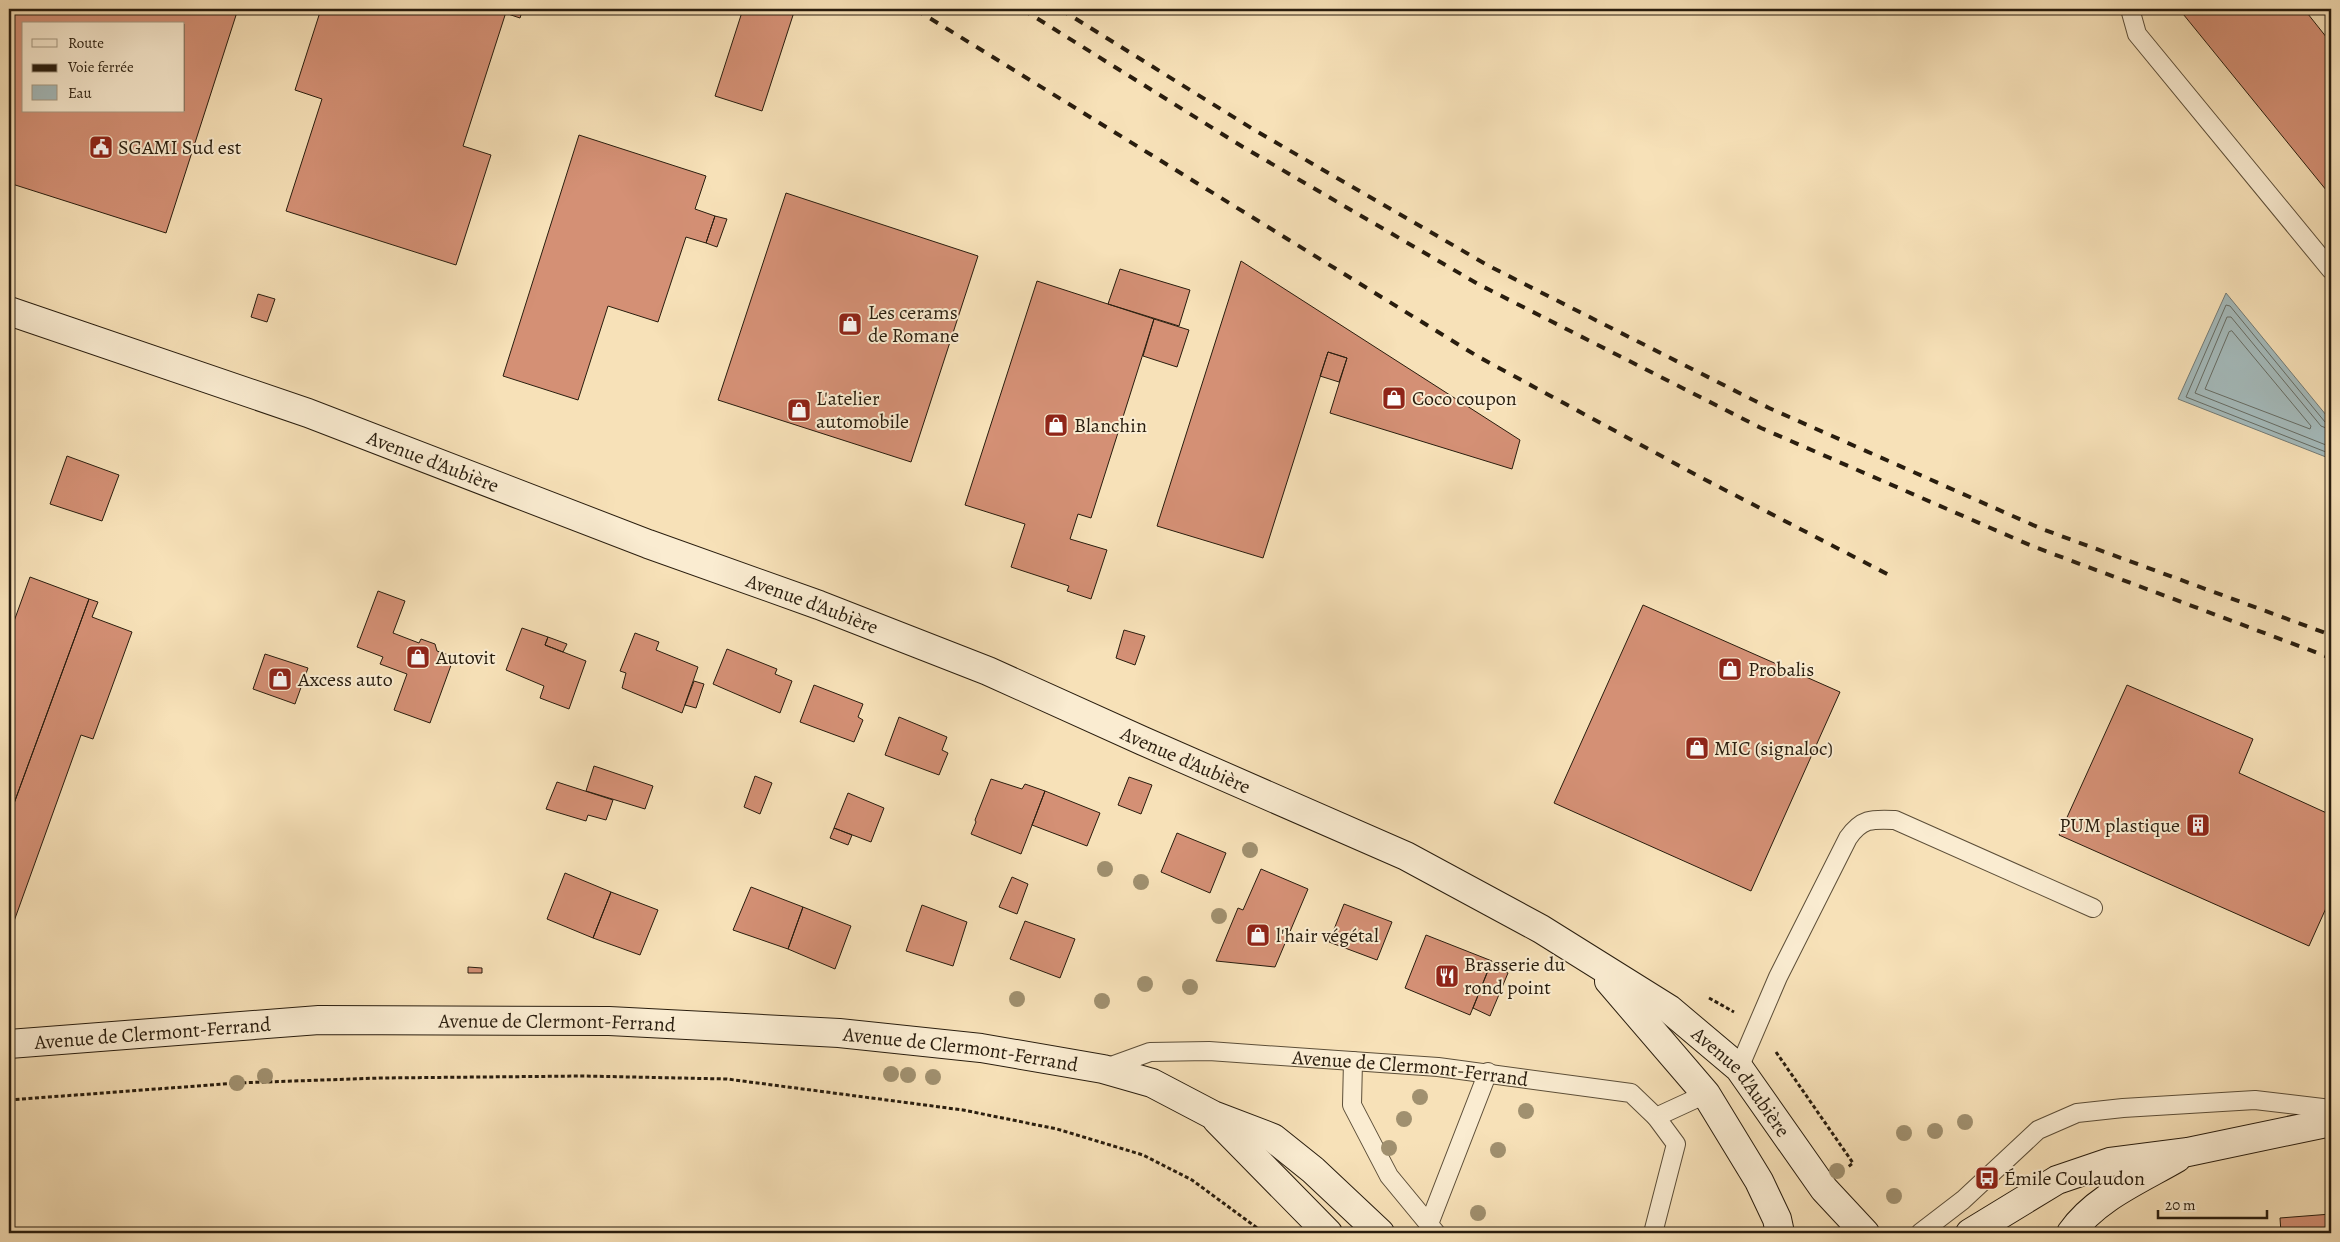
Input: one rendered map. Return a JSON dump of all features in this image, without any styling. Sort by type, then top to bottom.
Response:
[{"type":"main road","name":"Avenue d'Aubière","points":[[9,311],[308,413],[648,544],[820,605],[988,671],[1406,856],[1542,929],[1669,1009],[1739,1068],[1824,1189],[1865,1233]]},
{"type":"main road","name":"Avenue d'Aubière","points":[[1590,959],[1706,1094],[1759,1182],[1777,1219],[1780,1233]]},
{"type":"main road","name":"Avenue de Clermont-Ferrand","points":[[9,1044],[319,1020],[609,1021],[839,1033],[980,1048],[1103,1069],[1152,1082],[1213,1115],[1273,1138],[1313,1170],[1380,1233]]},
{"type":"main road","name":"Avenue de Clermont-Ferrand","points":[[1213,1115],[1328,1233]]},
{"type":"main road","points":[[1970,1233],[2057,1180],[2110,1162],[2188,1152],[2331,1122]]},
{"type":"main road","points":[[2071,1233],[2079,1222],[2120,1190],[2188,1152]]},
{"type":"lane","points":[[2130,9],[2138,34],[2331,270]]},
{"type":"lane","points":[[1739,1068],[1778,976],[1848,838],[1857,825],[1873,819],[1895,820],[2093,908]]},
{"type":"lane","name":"Avenue de Clermont-Ferrand","points":[[1103,1069],[1150,1052],[1209,1051],[1488,1072],[1631,1093],[1656,1117],[1676,1144],[1653,1233]]},
{"type":"lane","points":[[1353,1061],[1352,1105],[1389,1176],[1432,1229]]},
{"type":"lane","points":[[1432,1229],[1488,1072]]},
{"type":"lane","points":[[1656,1117],[1706,1094]]},
{"type":"lane","points":[[1920,1233],[1969,1195],[2038,1130],[2077,1114],[2123,1108],[2255,1100],[2331,1109]]},
{"type":"path","points":[[9,1100],[237,1083],[370,1079],[584,1076],[727,1079],[963,1110],[1057,1129],[1143,1155],[1159,1163],[1192,1180],[1264,1233]]},
{"type":"water","points":[[2226,293],[2331,421],[2331,459],[2178,399]]},
{"type":"building","name":"SGAMI Sud est","points":[[9,9],[238,9],[166,233],[9,183]]},
{"type":"building","points":[[321,9],[507,9],[463,146],[491,155],[456,265],[286,211],[322,99],[295,90]]},
{"type":"building","points":[[507,9],[523,9],[520,18],[505,13]]},
{"type":"building","points":[[743,9],[795,9],[762,111],[715,96]]},
{"type":"building","points":[[2179,9],[2304,9],[2331,43],[2331,196]]},
{"type":"building","points":[[579,135],[706,176],[695,209],[715,216],[706,243],[686,237],[658,322],[608,306],[578,400],[503,376]]},
{"type":"building","name":"Les cerams de Romane","points":[[786,193],[978,256],[911,462],[718,400]]},
{"type":"building","points":[[715,216],[727,219],[717,247],[706,243]]},
{"type":"building","name":"Coco coupon","points":[[1241,261],[1520,440],[1512,469],[1330,413],[1347,358],[1328,352],[1263,558],[1157,526]]},
{"type":"building","points":[[1120,269],[1190,290],[1179,326],[1108,304]]},
{"type":"building","name":"Blanchin","points":[[1037,281],[1154,319],[1091,518],[1078,514],[1070,539],[1107,550],[1091,599],[1067,591],[1069,586],[1011,567],[1025,524],[965,505]]},
{"type":"building","points":[[258,294],[275,299],[267,322],[251,317]]},
{"type":"building","points":[[1154,319],[1189,330],[1177,367],[1143,356]]},
{"type":"building","points":[[1328,352],[1347,358],[1339,382],[1320,376]]},
{"type":"building","points":[[67,456],[119,475],[102,521],[50,504]]},
{"type":"building","points":[[30,577],[89,599],[9,817],[9,635]]},
{"type":"building","name":"Autovit","points":[[378,591],[405,601],[393,633],[419,643],[421,639],[435,644],[437,651],[454,657],[430,723],[394,710],[407,674],[380,664],[383,657],[357,647]]},
{"type":"building","points":[[89,599],[98,602],[92,617],[132,632],[93,739],[81,735],[13,924],[9,922],[9,817]]},
{"type":"building","name":"MIC (signaloc)","points":[[1643,605],[1840,692],[1751,891],[1554,803]]},
{"type":"building","points":[[522,628],[548,637],[545,645],[586,661],[569,709],[540,698],[544,686],[506,670]]},
{"type":"building","points":[[1124,630],[1145,636],[1135,665],[1116,658]]},
{"type":"building","points":[[635,633],[659,642],[656,650],[698,667],[682,713],[622,688],[626,673],[620,671]]},
{"type":"building","points":[[548,637],[567,644],[563,652],[545,645]]},
{"type":"building","points":[[727,649],[777,669],[775,674],[792,681],[780,713],[713,684]]},
{"type":"building","name":"Axcess auto","points":[[265,654],[308,668],[295,704],[253,689]]},
{"type":"building","points":[[694,681],[704,684],[696,708],[685,705]]},
{"type":"building","points":[[814,685],[863,704],[858,717],[863,720],[854,742],[800,722]]},
{"type":"building","name":"PUM plastique","points":[[2127,685],[2253,739],[2239,773],[2331,815],[2331,897],[2309,946],[2059,835]]},
{"type":"building","points":[[899,717],[947,737],[942,750],[948,753],[939,775],[885,755]]},
{"type":"building","points":[[594,766],[653,786],[645,809],[586,791]]},
{"type":"building","points":[[755,776],[772,783],[760,814],[744,807]]},
{"type":"building","points":[[1129,777],[1152,785],[1141,814],[1118,805]]},
{"type":"building","points":[[991,779],[1022,789],[1025,784],[1045,791],[1021,854],[971,834]]},
{"type":"building","points":[[557,782],[613,800],[606,820],[588,815],[586,821],[546,809]]},
{"type":"building","points":[[1045,791],[1100,813],[1087,846],[1032,825]]},
{"type":"building","points":[[848,793],[884,808],[871,842],[834,828]]},
{"type":"building","points":[[834,828],[852,835],[848,845],[830,838]]},
{"type":"building","points":[[1177,833],[1226,853],[1210,893],[1161,872]]},
{"type":"building","name":"l'hair végétal","points":[[1261,869],[1308,889],[1275,967],[1216,961],[1238,908],[1243,910]]},
{"type":"building","points":[[565,873],[611,892],[593,938],[547,919]]},
{"type":"building","points":[[1012,877],[1028,884],[1017,914],[999,907]]},
{"type":"building","points":[[751,887],[803,907],[788,949],[733,930]]},
{"type":"building","points":[[611,892],[658,910],[640,955],[593,938]]},
{"type":"building","points":[[1344,904],[1392,922],[1377,960],[1329,942]]},
{"type":"building","points":[[922,905],[967,922],[953,966],[906,951]]},
{"type":"building","points":[[803,907],[851,926],[835,969],[788,949]]},
{"type":"building","points":[[1025,921],[1075,939],[1060,978],[1010,959]]},
{"type":"building","name":"Brasserie du rond point","points":[[1426,935],[1492,961],[1470,1015],[1405,988]]},
{"type":"building","points":[[1490,965],[1508,973],[1490,1016],[1473,1008]]},
{"type":"building","points":[[468,967],[482,968],[482,973],[468,973]]},
{"type":"building","points":[[2331,1214],[2331,1233],[2281,1233],[2280,1218]]},
{"type":"railway","points":[[915,9],[1477,356],[1700,477],[1891,576]]},
{"type":"railway","points":[[1022,9],[1243,147],[1478,284],[1761,428],[2032,546],[2331,658]]},
{"type":"railway","points":[[1060,9],[1256,131],[1489,266],[1769,408],[2042,529],[2331,635]]},
{"type":"place","name":"SGAMI Sud est","points":[[101,147]]},
{"type":"place","name":"Les cerams de Romane","points":[[850,324]]},
{"type":"place","name":"Coco coupon","points":[[1394,398]]},
{"type":"place","name":"L'atelier automobile","points":[[799,410]]},
{"type":"place","name":"Blanchin","points":[[1056,425]]},
{"type":"place","name":"Autovit","points":[[418,657]]},
{"type":"place","name":"Probalis","points":[[1730,669]]},
{"type":"place","name":"Axcess auto","points":[[280,679]]},
{"type":"place","name":"MIC (signaloc)","points":[[1697,748]]},
{"type":"place","name":"PUM plastique","points":[[2198,825]]},
{"type":"place","name":"l'hair végétal","points":[[1258,935]]},
{"type":"place","name":"Brasserie du rond point","points":[[1447,976]]},
{"type":"place","name":"Émile Coulaudon","points":[[1987,1178]]}]
